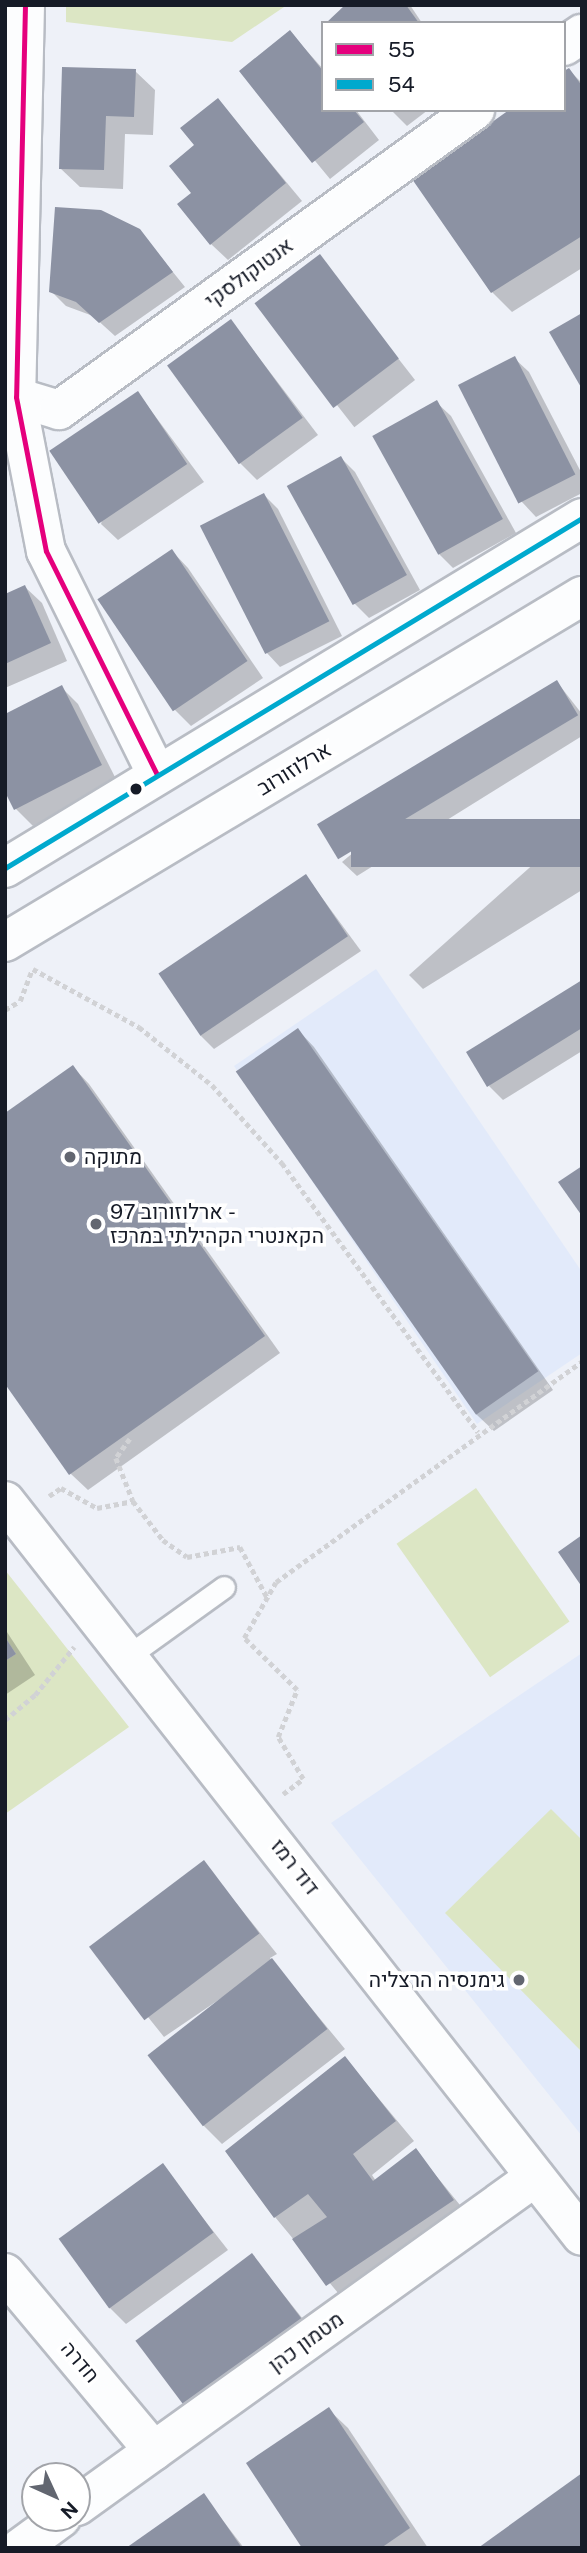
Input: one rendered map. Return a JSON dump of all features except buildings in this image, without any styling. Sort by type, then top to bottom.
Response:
[{"type":"street","points":[[25,5],[16,397],[46,551],[157,775]]},
{"type":"street","points":[[566,45],[582,34]]},
{"type":"street","name":"אנטוקולסקי","points":[[16,397],[59,410],[472,112]]},
{"type":"street","points":[[5,868],[582,518]]},
{"type":"street","name":"ארלוזורוב","points":[[14,953],[582,596]]},
{"type":"street","name":"דוד רמז","points":[[5,1501],[582,2236]]},
{"type":"street","name":"מטמון כהן","points":[[91,2496],[535,2177]]},
{"type":"street","name":"חדרה","points":[[5,2273],[154,2451]]},
{"type":"street","points":[[20,2548],[42,2532]]},
{"type":"lane","points":[[128,1656],[224,1587]]},
{"type":"path","points":[[14,953],[139,1027],[212,1085],[282,1163],[478,1432]]},
{"type":"path","points":[[254,1815],[303,1779],[278,1737],[297,1690],[244,1639],[276,1582],[478,1432],[582,1361]]},
{"type":"path","points":[[130,1439],[116,1458],[133,1501],[163,1540],[187,1557],[240,1546],[267,1597]]},
{"type":"path","points":[[61,1488],[97,1508],[133,1501]]},
{"type":"path","points":[[5,1720],[54,1675],[96,1616]]},
{"type":"shaded area","points":[[376,969],[582,1272],[582,1353],[477,1424],[234,1066]]},
{"type":"shaded area","name":"גימנסיה הרצליה","points":[[582,1653],[582,2136],[331,1823]]},
{"type":"green space","points":[[66,5],[287,5],[232,42],[66,22]]},
{"type":"green space","points":[[476,1488],[569,1622],[490,1677],[397,1544]]},
{"type":"green space","points":[[5,1570],[129,1727],[5,1814],[5,1661],[16,1654],[5,1637]]},
{"type":"green space","points":[[551,1809],[582,1840],[582,2052],[445,1913]]},
{"type":"transit line","name":"55","points":[[25,5],[16,397],[46,551],[157,775]]},
{"type":"transit line","name":"54","points":[[5,868],[582,518]]},
{"type":"place","name":"מתוקה","points":[[70,1157]]},
{"type":"place","name":"ארלוזורוב 97 - הקאנטרי הקהילתי במרכז","points":[[96,1224]]},
{"type":"place","name":"גימנסיה הרצליה","points":[[519,1980]]}]
